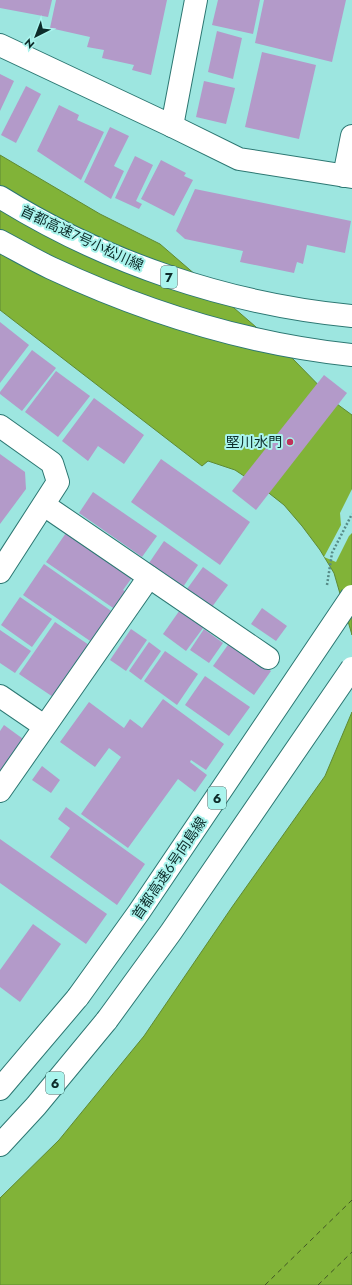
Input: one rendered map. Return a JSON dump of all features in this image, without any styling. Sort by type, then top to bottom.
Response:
[{"type":"main road","points":[[172,126],[196,0]]},
{"type":"main road","points":[[0,45],[239,159],[348,177],[352,136]]},
{"type":"main road","name":"首都高速7号小松川線","points":[[0,197],[67,234],[118,257],[168,276],[220,293],[265,303],[352,316]]},
{"type":"main road","points":[[0,241],[50,268],[149,308],[206,326],[263,341],[322,352],[352,355]]},
{"type":"main road","points":[[0,426],[52,463],[58,482],[0,572]]},
{"type":"main road","points":[[44,505],[268,658]]},
{"type":"main road","points":[[0,791],[149,577]]},
{"type":"main road","name":"首都高速6号向島線","points":[[0,1089],[78,997],[139,912],[352,596]]},
{"type":"main road","name":"6","points":[[0,1145],[36,1106],[107,1020],[175,926],[352,668]]},
{"type":"main road","points":[[0,696],[44,726]]},
{"type":"shaded area","points":[[0,155],[100,214],[160,244],[293,359],[337,404],[352,415],[352,635],[334,573],[320,550],[284,505],[235,470],[208,461],[202,466],[0,310]]},
{"type":"shaded area","points":[[352,712],[352,1285],[0,1285],[0,1198],[59,1140],[144,1036],[232,907],[325,776]]},
{"type":"pier","points":[[352,489],[352,533],[336,562],[324,557],[341,525],[340,513]]},
{"type":"building","points":[[0,0],[52,0],[48,17],[0,8]]},
{"type":"building","points":[[56,0],[167,0],[151,75],[132,70],[134,65],[102,58],[104,50],[87,47],[90,37],[50,28]]},
{"type":"building","points":[[218,0],[260,0],[253,34],[212,25]]},
{"type":"building","points":[[264,0],[346,0],[332,62],[255,43]]},
{"type":"building","points":[[217,31],[242,38],[233,79],[208,72]]},
{"type":"building","points":[[262,52],[316,65],[299,139],[245,127]]},
{"type":"building","points":[[0,74],[14,81],[0,111]]},
{"type":"building","points":[[204,81],[235,88],[226,124],[196,117]]},
{"type":"building","points":[[26,86],[41,94],[16,143],[1,135]]},
{"type":"building","points":[[59,105],[79,115],[77,120],[104,132],[81,180],[37,151]]},
{"type":"building","points":[[110,127],[129,136],[114,166],[124,171],[111,199],[84,182]]},
{"type":"building","points":[[135,156],[153,165],[136,201],[142,204],[139,209],[115,198]]},
{"type":"building","points":[[161,160],[186,173],[184,176],[193,180],[174,216],[141,199]]},
{"type":"building","points":[[195,189],[351,221],[345,253],[307,245],[303,264],[297,262],[294,273],[240,262],[243,251],[185,239],[176,231]]},
{"type":"building","points":[[0,322],[29,345],[0,383]]},
{"type":"building","points":[[32,350],[56,368],[22,411],[0,394],[0,392]]},
{"type":"building","points":[[56,371],[90,396],[58,437],[25,412]]},
{"type":"building","name":"堅川水門","points":[[324,375],[347,393],[256,510],[232,491]]},
{"type":"building","points":[[94,398],[144,435],[124,464],[98,446],[88,461],[62,441]]},
{"type":"building","points":[[0,454],[25,472],[26,489],[0,524]]},
{"type":"building","points":[[161,459],[250,522],[220,565],[131,502]]},
{"type":"building","points":[[93,492],[157,536],[142,557],[79,513]]},
{"type":"building","points":[[68,530],[134,575],[123,590],[131,595],[119,612],[46,562]]},
{"type":"building","points":[[164,541],[198,565],[183,587],[149,563]]},
{"type":"building","points":[[44,564],[117,615],[96,645],[23,595]]},
{"type":"building","points":[[203,567],[228,585],[212,607],[187,589]]},
{"type":"building","points":[[20,597],[52,619],[32,647],[1,625]]},
{"type":"building","points":[[182,607],[206,624],[186,651],[163,634]]},
{"type":"building","points":[[262,608],[287,626],[276,641],[251,624]]},
{"type":"building","points":[[55,622],[92,647],[56,699],[19,674]]},
{"type":"building","points":[[131,629],[147,640],[126,671],[110,660]]},
{"type":"building","points":[[204,629],[223,643],[209,663],[190,650]]},
{"type":"building","points":[[0,630],[31,651],[15,673],[0,663]]},
{"type":"building","points":[[149,642],[161,651],[141,680],[129,671]]},
{"type":"building","points":[[230,642],[271,671],[254,695],[213,666]]},
{"type":"building","points":[[165,651],[198,674],[177,705],[144,681]]},
{"type":"building","points":[[205,676],[250,707],[229,736],[185,705]]},
{"type":"building","points":[[163,699],[224,744],[206,770],[191,760],[190,762],[207,775],[195,792],[178,779],[128,848],[81,814],[121,757],[109,748],[95,767],[60,742],[89,702],[124,728],[130,719],[142,728]]},
{"type":"building","points":[[4,725],[30,744],[8,776],[0,770],[0,731]]},
{"type":"building","points":[[42,766],[60,780],[51,793],[32,780]]},
{"type":"building","points":[[66,807],[145,864],[117,905],[50,857],[70,828],[58,819]]},
{"type":"building","points":[[0,839],[107,914],[86,944],[0,883]]},
{"type":"building","points":[[33,924],[61,944],[20,1002],[0,987],[0,970]]},
{"type":"ferry route","points":[[265,1285],[352,1200]]},
{"type":"ferry route","points":[[318,1285],[352,1252]]},
{"type":"place","name":"堅川水門","points":[[290,442]]}]
